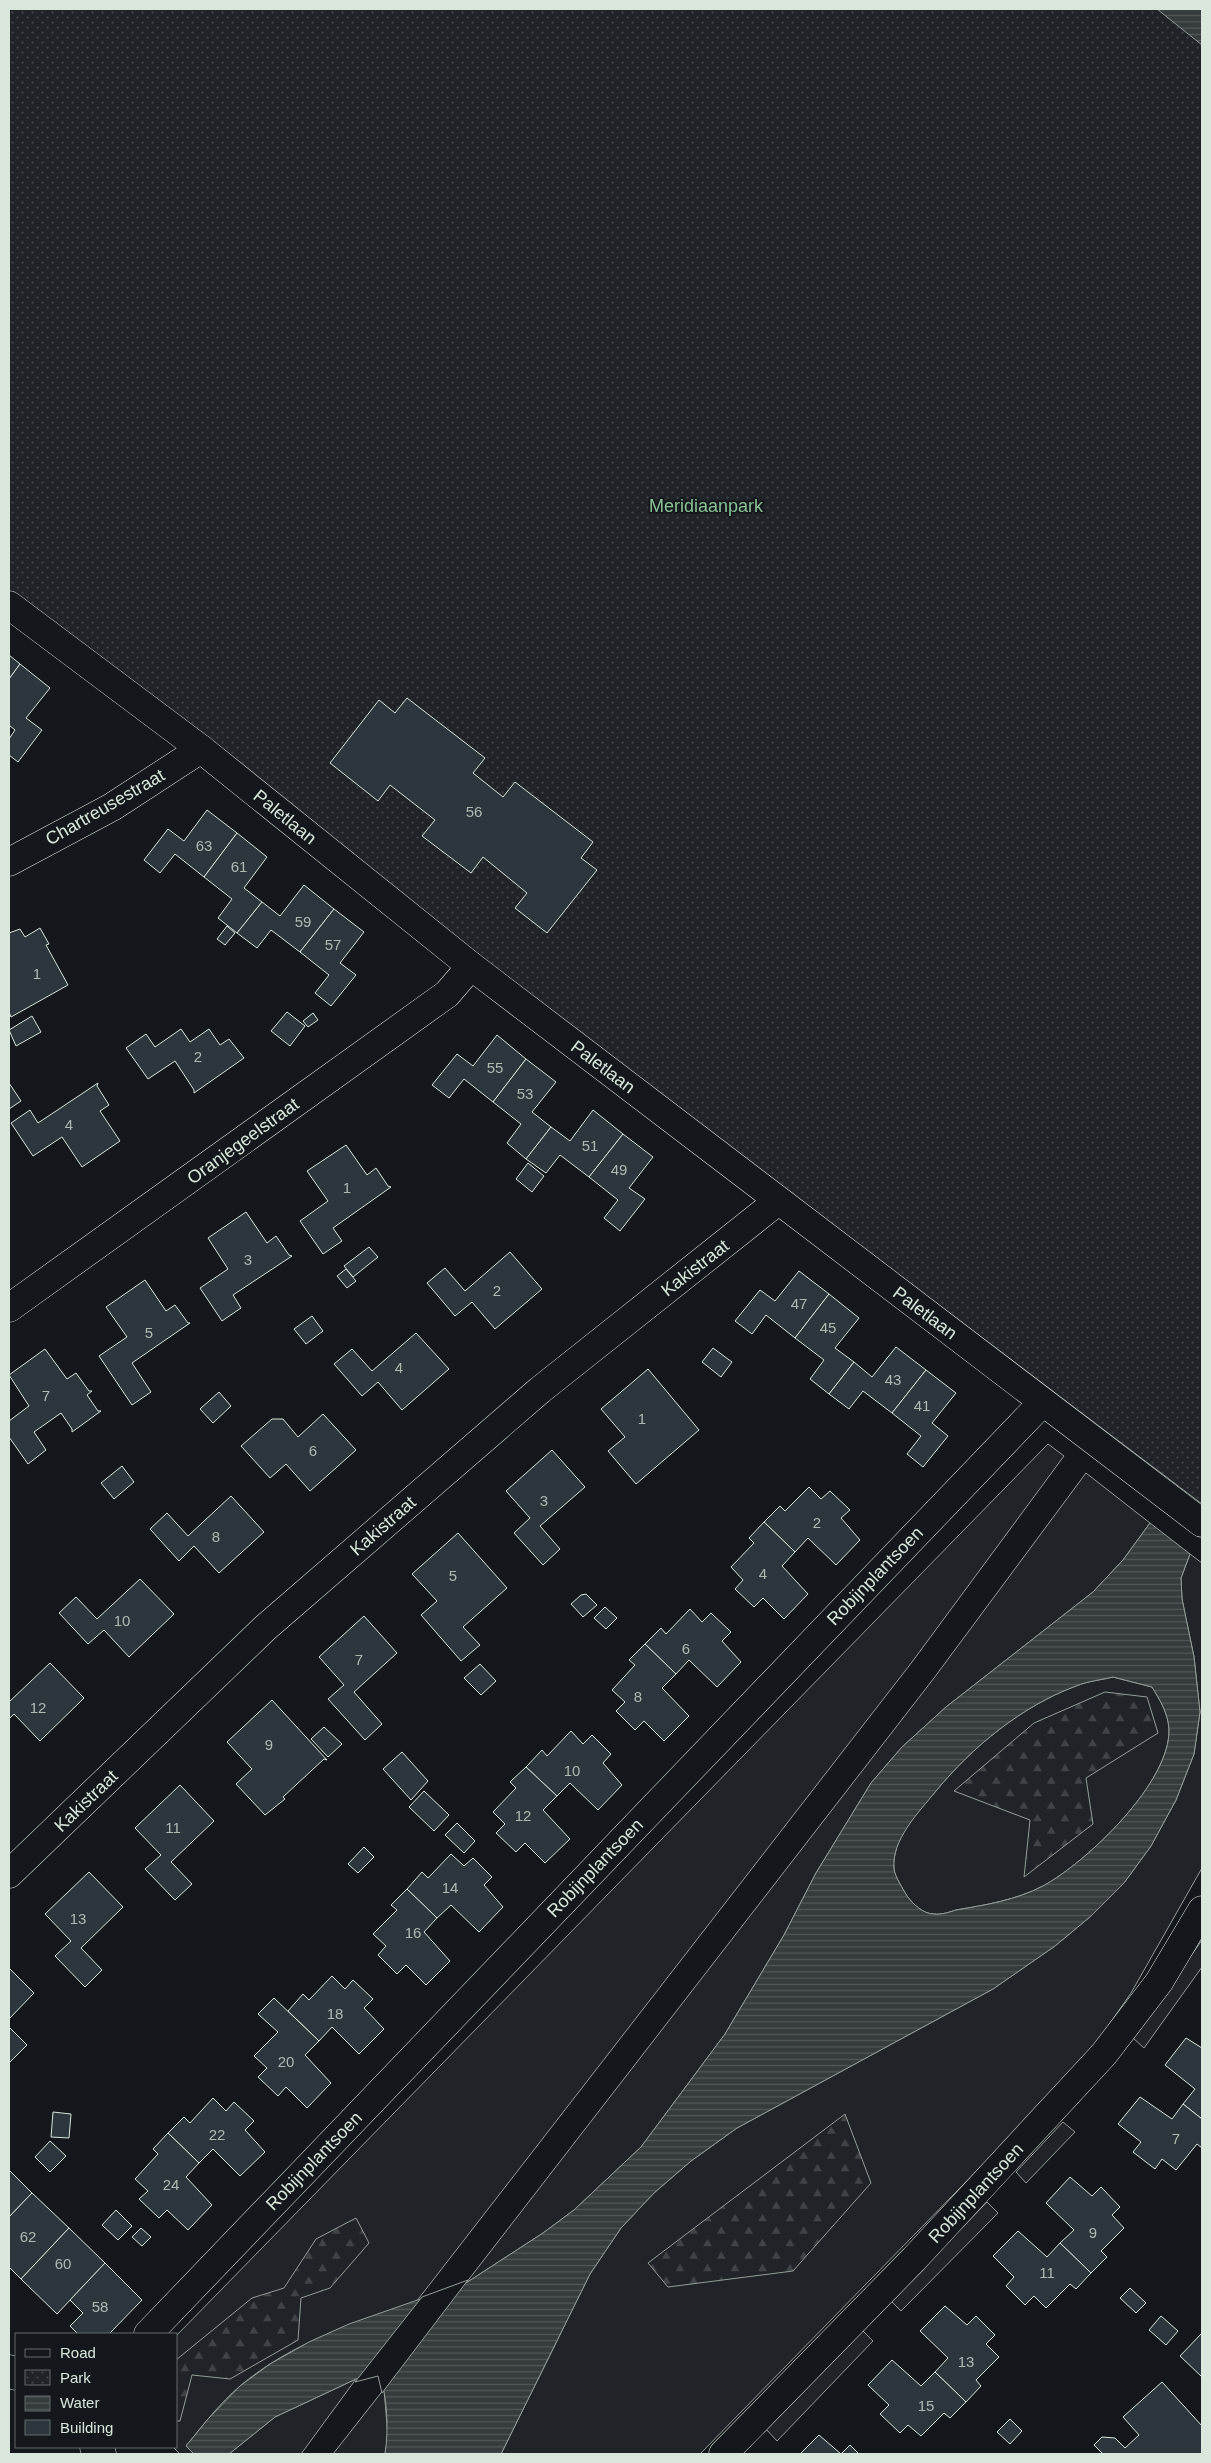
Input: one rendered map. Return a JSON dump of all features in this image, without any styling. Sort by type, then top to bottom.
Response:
[{"type":"street","name":"Paletlaan","points":[[9,605],[201,749],[471,966],[1042,1403],[1202,1523]]},
{"type":"street","name":"Chartreusestraat","points":[[9,862],[112,807],[201,749]]},
{"type":"street","name":"Oranjegeelstraat","points":[[9,1308],[447,994],[471,966]]},
{"type":"street","name":"Kakistraat","points":[[9,1874],[265,1628],[540,1390],[778,1201]]},
{"type":"street","name":"Robijnplantsoen","points":[[149,2333],[1042,1403]]},
{"type":"street","name":"Robijnplantsoen","points":[[723,2454],[914,2260],[1104,2054],[1159,1982],[1202,1910]]},
{"type":"green space","name":"Meridiaanpark","points":[[9,9],[1202,9],[1202,1504],[9,602]]},
{"type":"green space","points":[[1048,1444],[1064,1456],[912,1662],[416,2302],[324,2335],[280,2358],[260,2371],[240,2386],[212,2414],[186,2446],[194,2454],[180,2454],[174,2448],[178,2448],[178,2334]]},
{"type":"green space","points":[[1086,1473],[1150,1523],[1123,1560],[1093,1592],[946,1707],[902,1747],[871,1783],[816,1873],[784,1935],[725,2034],[641,2147],[574,2210],[543,2233],[466,2283],[934,1678]]},
{"type":"green space","points":[[1190,1554],[1202,1563],[1202,1868],[1131,1993],[1099,2039],[1043,2103],[700,2454],[501,2454],[590,2274],[621,2228],[654,2193],[691,2161],[737,2128],[993,1989],[1055,1946],[1091,1916],[1124,1883],[1151,1846],[1176,1800],[1194,1754],[1200,1712],[1194,1657],[1182,1599],[1181,1578]]},
{"type":"green space","points":[[1113,1677],[1152,1687],[1161,1702],[1169,1729],[1166,1750],[1156,1773],[1142,1796],[1123,1818],[1082,1859],[1061,1875],[1033,1891],[1001,1901],[940,1914],[930,1914],[915,1905],[899,1883],[894,1869],[894,1858],[901,1837],[907,1827],[950,1775],[982,1744],[1017,1716],[1056,1694],[1081,1684]]},
{"type":"green space","points":[[1105,1692],[1147,1697],[1158,1733],[1086,1778],[1093,1824],[1024,1877],[1030,1820],[954,1791],[1034,1723]]},
{"type":"green space","points":[[1202,1940],[1202,1967],[1144,2048],[1133,2038]]},
{"type":"green space","points":[[845,2114],[871,2183],[793,2271],[668,2287],[648,2263]]},
{"type":"green space","points":[[1063,2122],[1075,2132],[1026,2183],[1016,2172]]},
{"type":"green space","points":[[987,2202],[998,2213],[901,2311],[891,2301]]},
{"type":"green space","points":[[356,2218],[369,2243],[330,2288],[301,2298],[298,2340],[230,2379],[192,2375],[180,2421],[178,2421],[178,2358],[252,2298],[284,2288],[316,2239]]},
{"type":"green space","points":[[862,2330],[873,2341],[777,2441],[766,2429]]},
{"type":"green space","points":[[356,2379],[301,2454],[229,2454],[275,2417]]},
{"type":"green space","points":[[384,2389],[388,2437],[385,2454],[333,2454]]},
{"type":"water","points":[[1157,9],[1202,9],[1202,45]]},
{"type":"water","points":[[1150,1523],[1190,1554],[1181,1578],[1182,1599],[1194,1657],[1200,1712],[1194,1754],[1176,1800],[1151,1846],[1124,1883],[1091,1916],[1055,1946],[993,1989],[737,2128],[691,2161],[654,2193],[621,2228],[590,2274],[501,2454],[385,2454],[387,2414],[380,2373],[356,2379],[275,2417],[229,2454],[194,2454],[186,2446],[208,2419],[240,2386],[270,2364],[309,2342],[349,2324],[466,2283],[543,2233],[574,2210],[641,2147],[725,2034],[784,1935],[816,1873],[871,1783],[902,1747],[946,1707],[1093,1592],[1123,1560]],"holes":[[[1113,1677],[1152,1687],[1167,1718],[1169,1729],[1166,1750],[1156,1773],[1142,1796],[1103,1840],[1082,1859],[1043,1886],[1001,1901],[945,1913],[930,1914],[909,1899],[899,1883],[894,1869],[894,1858],[901,1837],[914,1817],[936,1791],[965,1759],[982,1744],[1017,1716],[1056,1694],[1081,1684]]]},
{"type":"pier","points":[[468,2280],[382,2393],[378,2376],[355,2382],[422,2297]]},
{"type":"building","points":[[9,655],[20,664],[9,679]]},
{"type":"building","points":[[20,664],[50,688],[26,718],[42,730],[18,762],[9,755],[9,739],[15,730],[9,725],[9,679]]},
{"type":"building","points":[[407,698],[485,758],[473,773],[503,797],[515,782],[593,842],[581,858],[597,870],[547,933],[515,908],[527,893],[483,857],[471,873],[422,836],[435,820],[390,785],[378,801],[330,763],[379,700],[395,713]]},
{"type":"building","points":[[207,810],[237,833],[204,877],[175,854],[160,873],[144,860],[168,829],[184,841]]},
{"type":"building","points":[[237,833],[267,857],[244,888],[262,902],[237,933],[218,918],[232,899],[204,877]]},
{"type":"building","points":[[304,885],[334,909],[300,952],[271,930],[257,948],[237,933],[262,902],[280,916]]},
{"type":"building","points":[[334,909],[364,932],[340,963],[356,975],[331,1006],[315,993],[329,975],[300,952]]},
{"type":"building","points":[[227,926],[235,933],[225,945],[217,939]]},
{"type":"building","points":[[40,928],[49,944],[46,945],[68,985],[11,1017],[9,1012],[9,933],[20,929],[25,937]]},
{"type":"building","points":[[287,1012],[305,1026],[290,1046],[271,1031]]},
{"type":"building","points":[[313,1013],[318,1020],[308,1027],[303,1021]]},
{"type":"building","points":[[32,1016],[41,1032],[16,1046],[9,1030]]},
{"type":"building","points":[[181,1029],[190,1042],[209,1029],[220,1045],[229,1039],[244,1058],[194,1093],[194,1090],[175,1061],[148,1079],[126,1048],[146,1034],[155,1047]]},
{"type":"building","points":[[497,1035],[526,1059],[493,1102],[464,1079],[449,1098],[432,1085],[457,1054],[473,1066]]},
{"type":"building","points":[[526,1059],[556,1082],[532,1112],[551,1127],[526,1159],[507,1143],[521,1124],[493,1102]]},
{"type":"building","points":[[9,1083],[21,1101],[9,1109]]},
{"type":"building","points":[[98,1083],[97,1086],[109,1105],[100,1111],[120,1141],[82,1167],[62,1137],[33,1156],[11,1123],[30,1110],[38,1123]]},
{"type":"building","points":[[593,1110],[623,1134],[589,1177],[560,1155],[546,1173],[526,1159],[551,1127],[570,1141]]},
{"type":"building","points":[[623,1134],[653,1157],[629,1188],[645,1199],[620,1231],[604,1218],[618,1200],[589,1177]]},
{"type":"building","points":[[346,1145],[367,1175],[376,1168],[388,1186],[391,1187],[333,1228],[342,1241],[323,1254],[300,1221],[328,1201],[307,1171]]},
{"type":"building","points":[[528,1163],[544,1176],[532,1192],[516,1179]]},
{"type":"building","points":[[246,1212],[267,1243],[276,1236],[289,1255],[292,1256],[233,1295],[241,1308],[222,1321],[200,1288],[228,1269],[208,1238]]},
{"type":"building","points":[[369,1247],[378,1257],[353,1277],[344,1266]]},
{"type":"building","points":[[510,1252],[542,1289],[495,1329],[472,1302],[455,1316],[427,1283],[445,1268],[465,1291]]},
{"type":"building","points":[[346,1269],[356,1281],[347,1288],[337,1276]]},
{"type":"building","points":[[799,1271],[829,1294],[795,1338],[766,1315],[752,1334],[735,1321],[760,1290],[775,1301]]},
{"type":"building","points":[[145,1280],[166,1311],[175,1305],[188,1323],[190,1323],[132,1363],[151,1392],[132,1405],[99,1356],[127,1337],[106,1307]]},
{"type":"building","points":[[829,1294],[859,1318],[835,1348],[854,1362],[829,1394],[810,1379],[824,1360],[795,1338]]},
{"type":"building","points":[[312,1316],[323,1331],[306,1344],[294,1329]]},
{"type":"building","points":[[416,1333],[449,1369],[402,1410],[378,1382],[362,1396],[334,1364],[352,1349],[372,1371]]},
{"type":"building","points":[[896,1347],[926,1370],[892,1413],[863,1391],[849,1409],[829,1394],[854,1362],[872,1377]]},
{"type":"building","points":[[713,1348],[732,1362],[721,1377],[702,1362]]},
{"type":"building","points":[[45,1349],[67,1379],[76,1373],[89,1391],[92,1391],[87,1395],[98,1411],[101,1411],[72,1432],[72,1429],[61,1413],[34,1432],[46,1450],[28,1464],[9,1437],[9,1421],[29,1406],[9,1375]]},
{"type":"building","points":[[648,1369],[699,1430],[636,1484],[608,1451],[625,1437],[601,1409]]},
{"type":"building","points":[[926,1370],[956,1393],[932,1423],[948,1436],[923,1467],[907,1454],[921,1436],[892,1413]]},
{"type":"building","points":[[219,1392],[231,1406],[213,1423],[200,1409]]},
{"type":"building","points":[[323,1414],[356,1450],[310,1491],[286,1464],[270,1478],[241,1446],[272,1419],[283,1419],[298,1437]]},
{"type":"building","points":[[552,1450],[585,1487],[540,1526],[560,1549],[543,1565],[514,1533],[530,1518],[506,1491]]},
{"type":"building","points":[[122,1466],[134,1482],[114,1499],[101,1483]]},
{"type":"building","points":[[809,1487],[821,1499],[830,1491],[850,1510],[841,1518],[860,1540],[836,1565],[808,1538],[795,1552],[764,1522],[780,1506],[785,1511]]},
{"type":"building","points":[[231,1496],[264,1532],[219,1573],[194,1546],[179,1561],[150,1529],[167,1513],[188,1536]]},
{"type":"building","points":[[764,1522],[795,1552],[782,1566],[808,1594],[784,1619],[763,1598],[754,1607],[735,1589],[743,1580],[731,1567],[754,1543],[749,1538]]},
{"type":"building","points":[[458,1533],[507,1588],[463,1627],[480,1645],[461,1661],[421,1615],[437,1601],[412,1574]]},
{"type":"building","points":[[140,1579],[174,1614],[129,1657],[104,1630],[88,1644],[59,1613],[76,1597],[97,1619]]},
{"type":"building","points":[[586,1594],[597,1605],[583,1617],[571,1604],[581,1595]]},
{"type":"building","points":[[605,1607],[617,1618],[606,1629],[594,1618]]},
{"type":"building","points":[[690,1609],[702,1622],[711,1613],[731,1632],[722,1641],[741,1662],[717,1687],[689,1660],[676,1674],[645,1644],[661,1628],[666,1634]]},
{"type":"building","points":[[364,1616],[397,1653],[354,1692],[382,1724],[365,1740],[328,1699],[344,1685],[319,1657]]},
{"type":"building","points":[[645,1644],[676,1674],[662,1688],[689,1716],[664,1741],[644,1721],[635,1730],[616,1711],[625,1702],[612,1690],[635,1665],[629,1660]]},
{"type":"building","points":[[50,1663],[84,1698],[40,1741],[14,1714],[9,1719],[9,1702]]},
{"type":"building","points":[[480,1664],[496,1681],[481,1695],[464,1678]]},
{"type":"building","points":[[272,1700],[327,1760],[324,1759],[283,1797],[285,1799],[265,1815],[236,1784],[252,1769],[227,1742]]},
{"type":"building","points":[[324,1727],[342,1744],[328,1757],[311,1739]]},
{"type":"building","points":[[571,1731],[583,1744],[592,1735],[611,1754],[603,1763],[622,1785],[598,1810],[570,1783],[557,1796],[526,1767],[542,1750],[547,1756]]},
{"type":"building","points":[[402,1752],[428,1781],[411,1800],[383,1769]]},
{"type":"building","points":[[526,1767],[557,1796],[543,1810],[570,1839],[545,1863],[525,1843],[516,1852],[496,1833],[505,1824],[493,1812],[516,1788],[510,1782]]},
{"type":"building","points":[[180,1785],[214,1821],[171,1862],[192,1884],[175,1900],[145,1869],[161,1855],[135,1828]]},
{"type":"building","points":[[424,1791],[449,1815],[434,1831],[409,1807]]},
{"type":"building","points":[[457,1823],[475,1841],[464,1853],[445,1835]]},
{"type":"building","points":[[364,1847],[374,1857],[358,1873],[348,1864]]},
{"type":"building","points":[[451,1854],[464,1866],[473,1858],[492,1877],[484,1885],[503,1907],[479,1932],[451,1905],[437,1918],[407,1889],[422,1872],[428,1878]]},
{"type":"building","points":[[89,1872],[123,1907],[81,1948],[102,1970],[85,1987],[55,1956],[71,1941],[45,1914]]},
{"type":"building","points":[[407,1889],[437,1918],[424,1932],[450,1961],[426,1985],[406,1965],[397,1974],[378,1955],[386,1946],[373,1934],[397,1910],[391,1905]]},
{"type":"building","points":[[9,1968],[34,1993],[9,2019]]},
{"type":"building","points":[[332,1976],[345,1989],[353,1980],[373,1999],[364,2008],[384,2029],[359,2054],[332,2027],[319,2041],[288,2011],[303,1994],[309,2000]]},
{"type":"building","points":[[274,1998],[319,2041],[305,2055],[331,2083],[307,2108],[286,2087],[278,2096],[258,2077],[267,2068],[254,2056],[278,2032],[258,2014]]},
{"type":"building","points":[[9,2027],[27,2045],[9,2063]]},
{"type":"building","points":[[1186,2038],[1202,2048],[1202,2119],[1183,2104],[1195,2089],[1165,2065]]},
{"type":"building","points":[[1140,2097],[1172,2119],[1183,2104],[1202,2119],[1202,2148],[1197,2144],[1176,2170],[1162,2159],[1155,2169],[1133,2152],[1141,2142],[1118,2124]]},
{"type":"building","points":[[213,2098],[226,2111],[234,2102],[254,2121],[245,2130],[265,2152],[240,2176],[213,2149],[199,2163],[168,2133],[184,2117],[190,2123]]},
{"type":"building","points":[[53,2112],[71,2114],[69,2138],[51,2137]]},
{"type":"building","points":[[168,2133],[199,2163],[186,2177],[212,2205],[188,2230],[167,2210],[159,2218],[139,2199],[148,2191],[135,2179],[158,2154],[153,2149]]},
{"type":"building","points":[[50,2141],[66,2156],[50,2172],[35,2157]]},
{"type":"building","points":[[9,2170],[32,2193],[9,2217]]},
{"type":"building","points":[[1070,2177],[1092,2196],[1101,2187],[1120,2207],[1112,2215],[1124,2228],[1101,2251],[1107,2257],[1091,2273],[1060,2243],[1074,2230],[1046,2203]]},
{"type":"building","points":[[32,2193],[69,2228],[21,2279],[9,2267],[9,2217]]},
{"type":"building","points":[[116,2210],[132,2226],[118,2240],[102,2225]]},
{"type":"building","points":[[69,2228],[105,2263],[57,2314],[21,2279]]},
{"type":"building","points":[[141,2228],[151,2237],[142,2246],[132,2237]]},
{"type":"building","points":[[1018,2231],[1047,2257],[1060,2243],[1091,2273],[1076,2289],[1070,2284],[1046,2308],[1034,2296],[1025,2305],[1006,2286],[1014,2277],[993,2256]]},
{"type":"building","points":[[105,2263],[142,2300],[110,2333],[77,2333],[70,2326],[83,2313],[70,2300]]},
{"type":"building","points":[[1130,2288],[1146,2303],[1136,2313],[1120,2298]]},
{"type":"building","points":[[945,2306],[967,2325],[976,2316],[995,2335],[986,2344],[999,2357],[976,2380],[981,2386],[966,2402],[935,2372],[948,2358],[920,2331]]},
{"type":"building","points":[[1161,2316],[1178,2331],[1166,2345],[1149,2330]]},
{"type":"building","points":[[1202,2333],[1202,2377],[1180,2356]]},
{"type":"building","points":[[892,2360],[921,2386],[935,2372],[966,2402],[950,2418],[944,2413],[921,2436],[908,2425],[900,2433],[880,2414],[889,2405],[868,2385]]},
{"type":"building","points":[[1162,2382],[1202,2426],[1202,2454],[1103,2454],[1094,2445],[1102,2437],[1115,2438],[1125,2448],[1139,2435],[1123,2417]]},
{"type":"building","points":[[1010,2419],[1022,2431],[1010,2444],[997,2432]]},
{"type":"building","points":[[819,2435],[841,2454],[800,2454]]},
{"type":"building","points":[[850,2445],[859,2454],[841,2454]]}]
